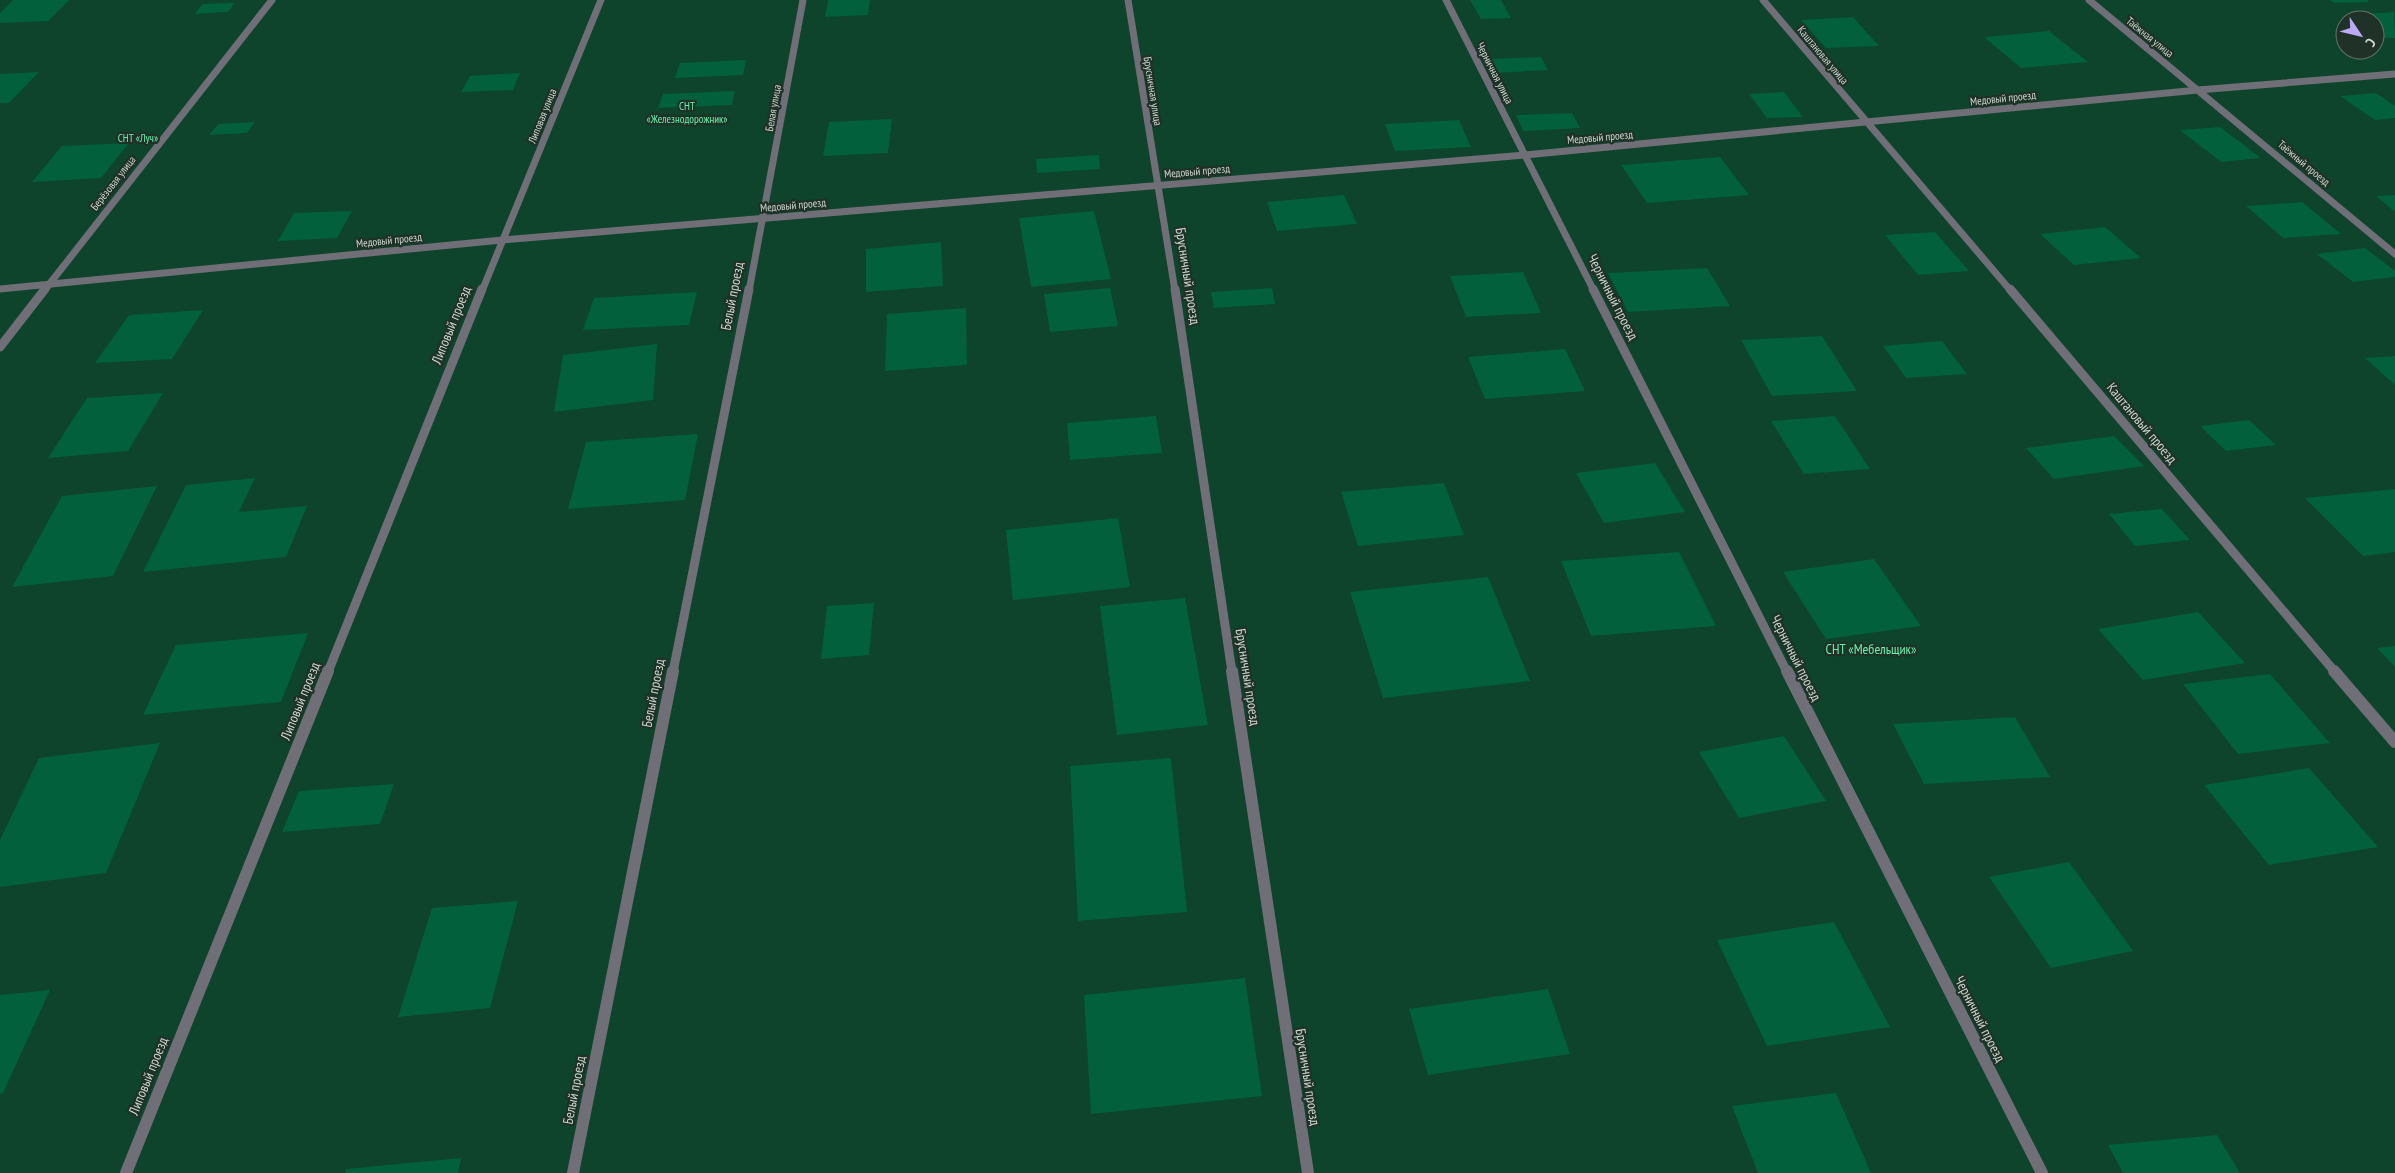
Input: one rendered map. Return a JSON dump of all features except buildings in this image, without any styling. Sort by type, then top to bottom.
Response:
[{"type":"street","name":"Берёзовая улица","points":[[0,347],[272,0]]},
{"type":"street","name":"Липовая улица","points":[[502,240],[601,0]]},
{"type":"street","name":"Белая улица","points":[[763,219],[803,0]]},
{"type":"street","name":"Брусничная улица","points":[[1128,0],[1159,185]]},
{"type":"street","name":"Черничная улица","points":[[1446,0],[1525,155]]},
{"type":"street","name":"Каштановая улица","points":[[1763,0],[1867,123]]},
{"type":"street","name":"Таёжная улица","points":[[2089,0],[2198,90]]},
{"type":"street","name":"Медовый проезд","points":[[0,289],[502,240],[1525,155],[2198,90],[2395,74]]},
{"type":"street","name":"Таёжный проезд","points":[[2198,90],[2395,254]]},
{"type":"street","name":"Каштановый проезд","points":[[1867,123],[2395,742]]},
{"type":"street","name":"Черничный проезд","points":[[1525,155],[2042,1173]]},
{"type":"street","name":"Брусничный проезд","points":[[1159,185],[1308,1173]]},
{"type":"street","name":"Белый проезд","points":[[573,1173],[763,219]]},
{"type":"street","name":"Липовый проезд","points":[[126,1173],[502,240]]},
{"type":"green space","name":"СНТ «Мебельщик»","points":[[0,0],[2395,0],[2395,1173],[0,1173]]},
{"type":"park label","name":"СНТ «Железнодорожник»","points":[[687,112]]},
{"type":"park label","name":"СНТ «Луч»","points":[[138,138]]}]
